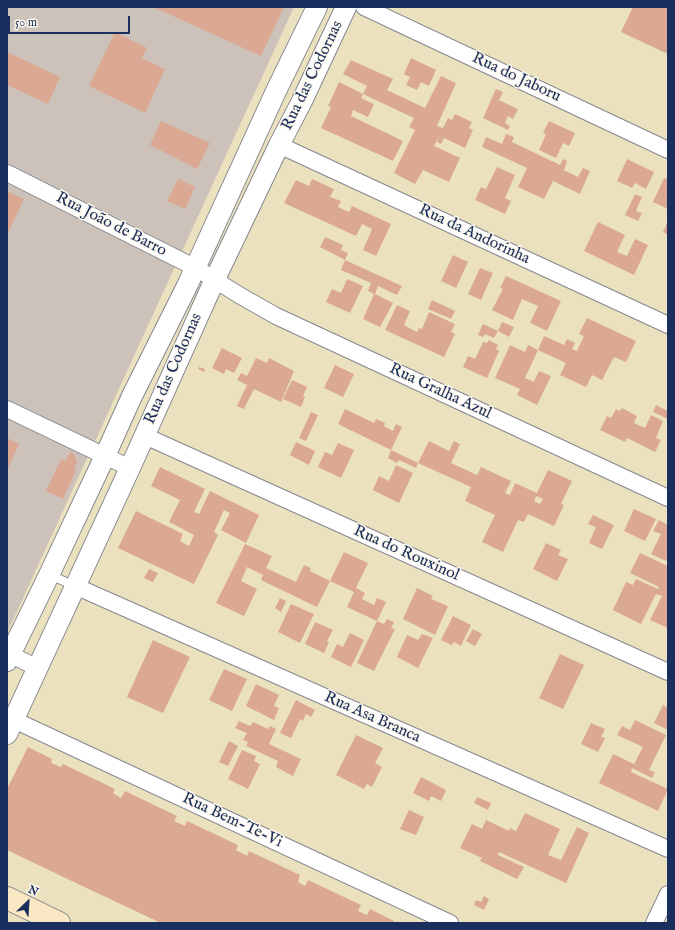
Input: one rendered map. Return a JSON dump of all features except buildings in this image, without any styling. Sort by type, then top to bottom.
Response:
[{"type":"main road","points":[[7,898],[59,923]]},
{"type":"street","name":"Rua das Codornas","points":[[8,656],[49,575],[132,396],[196,268],[277,89],[317,7]]},
{"type":"street","name":"Rua das Codornas","points":[[10,727],[145,436],[157,406],[215,279],[346,7]]},
{"type":"street","name":"Rua do Jaboru","points":[[364,7],[668,150]]},
{"type":"street","points":[[277,89],[302,101]]},
{"type":"street","name":"Rua da Andorinha","points":[[279,145],[668,325]]},
{"type":"street","name":"Rua João de Barro","points":[[7,172],[215,279]]},
{"type":"street","name":"Rua Gralha Azul","points":[[215,279],[239,295],[276,316],[668,498]]},
{"type":"street","points":[[132,396],[157,406]]},
{"type":"street","points":[[7,410],[130,468]]},
{"type":"street","name":"Rua do Rouxinol","points":[[145,436],[668,672]]},
{"type":"street","name":"Rua Asa Branca","points":[[75,586],[668,849]]},
{"type":"street","points":[[8,656],[38,668]]},
{"type":"street","name":"Rua Bem-Te-Vi","points":[[10,727],[450,923]]},
{"type":"street","points":[[654,923],[668,894]]},
{"type":"lane","points":[[49,575],[75,586]]},
{"type":"shaded area","points":[[7,7],[294,7],[7,633]]}]
